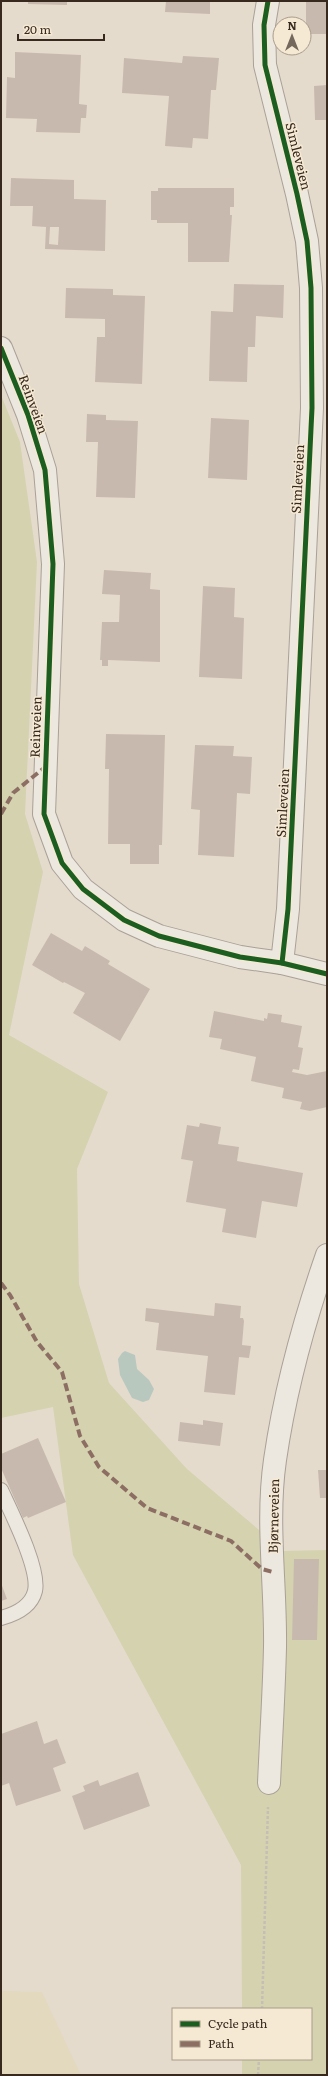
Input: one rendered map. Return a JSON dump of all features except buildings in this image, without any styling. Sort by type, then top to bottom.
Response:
[{"type":"street","name":"Simleveien","points":[[268,1],[264,25],[265,65],[307,241],[311,288],[312,408],[288,909],[282,963]]},
{"type":"street","name":"Reinveien","points":[[1,348],[28,415],[45,470],[53,564],[44,814],[62,863],[82,889],[124,920],[159,936],[240,957],[282,963],[327,974]]},
{"type":"street","name":"Bjørneveien","points":[[268,1783],[275,1647],[271,1501],[275,1460],[291,1382],[312,1297],[327,1256]]},
{"type":"lane","points":[[1,1490],[18,1530],[35,1578],[35,1591],[27,1606],[13,1615],[1,1618]]},
{"type":"path","points":[[262,2008],[268,1783]]},
{"type":"path","points":[[258,2075],[259,2060]]},
{"type":"shaded area","points":[[1,395],[20,442],[37,562],[25,814],[43,872],[9,1035],[108,1092],[77,1169],[79,1284],[109,1383],[187,1469],[284,1551],[327,1550],[327,2075],[242,2075],[242,2060],[312,2060],[312,2008],[242,2008],[241,1865],[73,1555],[53,1407],[1,1418]]},
{"type":"shaded area","points":[[125,1351],[135,1355],[137,1369],[149,1380],[154,1389],[149,1400],[143,1402],[132,1398],[120,1375],[118,1359]]},
{"type":"shaded area","points":[[1,1991],[42,1992],[81,2075],[1,2075]]},
{"type":"marked path","points":[[1,814],[13,793],[44,768]]},
{"type":"marked path","points":[[1,1283],[10,1295],[37,1342],[62,1372],[80,1436],[99,1467],[147,1508],[231,1541],[262,1569],[273,1572]]},
{"type":"cycle path","points":[[268,1],[264,25],[265,65],[307,241],[311,288],[312,408],[288,909],[282,963]]},
{"type":"cycle path","points":[[1,348],[28,415],[45,470],[53,564],[44,814],[62,863],[83,889],[124,920],[159,936],[240,957],[282,963],[327,974]]}]
